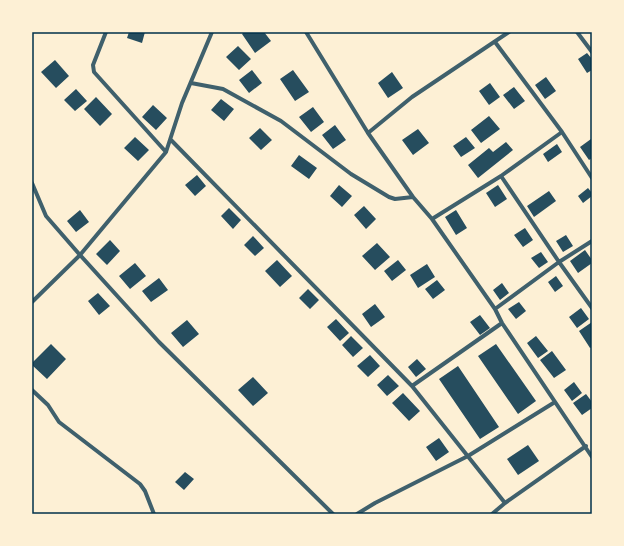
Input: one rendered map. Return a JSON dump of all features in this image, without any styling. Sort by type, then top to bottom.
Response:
[{"type":"street","points":[[106,32],[93,65],[94,72],[166,152]]},
{"type":"street","points":[[32,302],[80,255],[166,152],[182,103],[212,32]]},
{"type":"street","points":[[306,32],[368,133],[495,309],[502,323],[592,457]]},
{"type":"street","points":[[368,133],[412,97],[509,32]]},
{"type":"street","points":[[577,32],[592,52]]},
{"type":"street","points":[[495,42],[562,132],[592,178]]},
{"type":"street","points":[[191,83],[223,89],[281,121],[352,174],[390,197],[413,197]]},
{"type":"street","points":[[432,220],[502,176],[562,132]]},
{"type":"street","points":[[171,140],[412,386],[505,503]]},
{"type":"street","points":[[502,176],[559,262],[592,308]]},
{"type":"street","points":[[32,183],[46,216],[159,342],[333,514]]},
{"type":"street","points":[[495,309],[559,262],[592,241]]},
{"type":"street","points":[[32,294],[36,298]]},
{"type":"street","points":[[412,386],[502,323]]},
{"type":"street","points":[[32,390],[48,405],[59,422],[140,484],[145,491],[154,514]]},
{"type":"street","points":[[357,514],[375,503],[468,456],[555,402]]},
{"type":"street","points":[[492,514],[505,503],[586,446]]},
{"type":"building","points":[[129,32],[145,32],[142,43],[127,38]]},
{"type":"building","points":[[244,32],[264,32],[271,41],[255,53],[242,34]]},
{"type":"building","points":[[238,46],[251,59],[239,70],[226,57]]},
{"type":"building","points":[[587,53],[592,59],[592,70],[587,73],[578,59]]},
{"type":"building","points":[[55,60],[69,76],[56,88],[41,72]]},
{"type":"building","points":[[252,70],[262,83],[249,93],[239,80]]},
{"type":"building","points":[[293,70],[309,92],[295,101],[280,79]]},
{"type":"building","points":[[392,72],[403,88],[388,98],[378,83]]},
{"type":"building","points":[[546,77],[556,91],[545,99],[535,85]]},
{"type":"building","points":[[490,83],[500,97],[489,105],[479,91]]},
{"type":"building","points":[[514,87],[525,101],[514,109],[503,95]]},
{"type":"building","points":[[76,89],[87,101],[75,111],[64,100]]},
{"type":"building","points":[[96,97],[112,114],[100,126],[84,109]]},
{"type":"building","points":[[221,99],[234,109],[224,121],[211,110]]},
{"type":"building","points":[[153,105],[167,118],[156,130],[142,117]]},
{"type":"building","points":[[313,107],[324,122],[311,132],[299,117]]},
{"type":"building","points":[[489,116],[500,129],[481,143],[471,130]]},
{"type":"building","points":[[335,125],[346,140],[333,149],[322,135]]},
{"type":"building","points":[[260,128],[272,140],[261,150],[249,138]]},
{"type":"building","points":[[418,129],[429,143],[413,155],[402,140]]},
{"type":"building","points":[[135,137],[149,150],[138,161],[124,148]]},
{"type":"building","points":[[466,137],[475,148],[461,157],[453,146]]},
{"type":"building","points":[[591,139],[592,158],[589,160],[580,147]]},
{"type":"building","points":[[506,142],[513,150],[478,178],[468,165],[489,148],[493,152]]},
{"type":"building","points":[[557,144],[562,152],[548,162],[543,154]]},
{"type":"building","points":[[299,155],[317,168],[309,179],[291,166]]},
{"type":"building","points":[[197,175],[206,186],[195,196],[185,185]]},
{"type":"building","points":[[339,185],[352,196],[342,207],[330,196]]},
{"type":"building","points":[[498,185],[507,199],[495,207],[486,193]]},
{"type":"building","points":[[588,188],[592,193],[592,196],[583,203],[578,196]]},
{"type":"building","points":[[549,191],[556,201],[534,217],[527,206]]},
{"type":"building","points":[[364,206],[376,219],[366,229],[354,215]]},
{"type":"building","points":[[229,208],[241,220],[233,229],[221,216]]},
{"type":"building","points":[[80,210],[89,222],[76,232],[67,221]]},
{"type":"building","points":[[456,210],[467,228],[456,235],[445,217]]},
{"type":"building","points":[[525,228],[533,240],[523,247],[514,235]]},
{"type":"building","points":[[566,235],[573,246],[563,252],[556,241]]},
{"type":"building","points":[[253,236],[264,248],[255,256],[244,245]]},
{"type":"building","points":[[110,240],[120,251],[107,265],[96,254]]},
{"type":"building","points":[[377,243],[390,257],[375,270],[362,256]]},
{"type":"building","points":[[585,250],[592,260],[592,263],[578,273],[570,261]]},
{"type":"building","points":[[541,252],[548,262],[539,268],[531,258]]},
{"type":"building","points":[[277,260],[292,276],[280,287],[265,271]]},
{"type":"building","points":[[398,260],[406,270],[392,281],[384,271]]},
{"type":"building","points":[[135,263],[146,276],[130,289],[119,276]]},
{"type":"building","points":[[427,264],[435,277],[418,288],[410,275]]},
{"type":"building","points":[[556,276],[563,286],[555,292],[548,282]]},
{"type":"building","points":[[159,278],[168,290],[151,302],[142,291]]},
{"type":"building","points":[[437,280],[445,290],[433,299],[425,289]]},
{"type":"building","points":[[502,283],[509,293],[500,300],[493,290]]},
{"type":"building","points":[[308,289],[319,300],[310,309],[299,298]]},
{"type":"building","points":[[98,293],[110,306],[99,315],[88,301]]},
{"type":"building","points":[[519,302],[526,311],[516,319],[508,309]]},
{"type":"building","points":[[375,304],[385,317],[371,327],[362,314]]},
{"type":"building","points":[[581,308],[589,319],[577,328],[569,317]]},
{"type":"building","points":[[480,315],[490,328],[480,335],[470,322]]},
{"type":"building","points":[[336,319],[349,333],[340,341],[327,327]]},
{"type":"building","points":[[187,320],[199,334],[183,347],[171,333]]},
{"type":"building","points":[[592,322],[592,347],[590,348],[579,331]]},
{"type":"building","points":[[351,336],[363,348],[353,357],[342,345]]},
{"type":"building","points":[[536,336],[548,351],[538,358],[527,343]]},
{"type":"building","points":[[51,344],[66,359],[47,379],[32,365],[32,363]]},
{"type":"building","points":[[496,344],[536,401],[518,414],[478,356]]},
{"type":"building","points":[[552,351],[566,370],[554,378],[540,360]]},
{"type":"building","points":[[370,355],[380,366],[368,377],[357,366]]},
{"type":"building","points":[[417,359],[426,369],[416,377],[408,367]]},
{"type":"building","points":[[458,366],[499,427],[480,439],[439,379]]},
{"type":"building","points":[[388,375],[399,386],[387,396],[377,385]]},
{"type":"building","points":[[253,377],[268,393],[253,406],[238,390]]},
{"type":"building","points":[[574,382],[582,393],[572,401],[564,390]]},
{"type":"building","points":[[403,393],[420,411],[409,421],[392,403]]},
{"type":"building","points":[[586,394],[592,402],[592,408],[582,415],[573,403]]},
{"type":"building","points":[[439,438],[449,452],[436,461],[426,447]]},
{"type":"building","points":[[528,445],[539,461],[518,475],[507,459]]},
{"type":"building","points":[[185,472],[194,479],[184,490],[175,482]]}]
